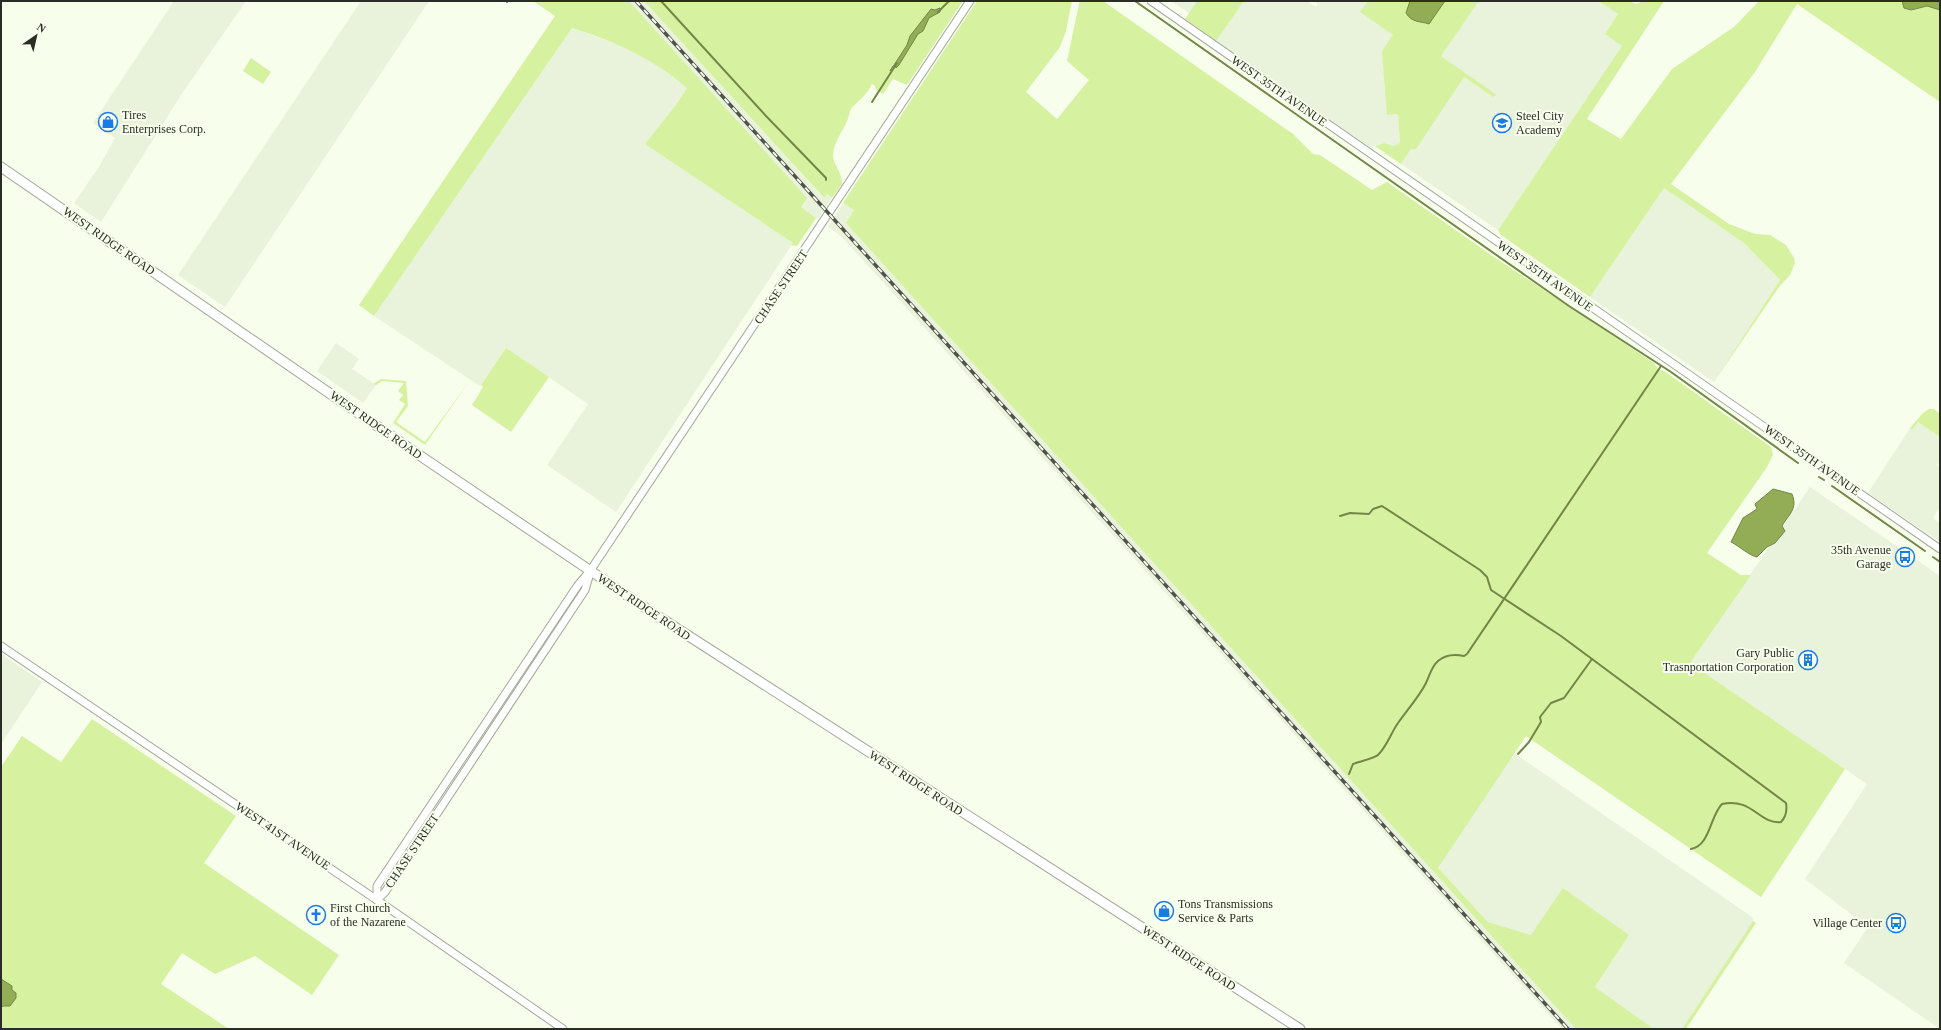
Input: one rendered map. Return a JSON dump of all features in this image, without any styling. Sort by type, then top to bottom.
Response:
[{"type":"main road","name":"WEST RIDGE ROAD","points":[[1,167],[590,571],[817,720],[1300,1029]]},
{"type":"street","name":"CHASE STREET","points":[[377,900],[377,886],[578,585],[590,571],[970,1]]},
{"type":"street","name":"WEST 35TH AVENUE","points":[[1151,1],[1940,549]]},
{"type":"street","name":"WEST 41ST AVENUE","points":[[1,646],[377,900],[563,1029]]},
{"type":"shaded area","points":[[174,1],[246,1],[183,92],[101,222],[74,203],[99,167],[115,138],[93,123]]},
{"type":"shaded area","points":[[361,1],[429,1],[225,307],[178,275]]},
{"type":"shaded area","points":[[533,1],[629,1],[807,198],[801,207],[816,218],[797,246],[791,245],[793,243],[645,144],[676,105],[687,88],[646,59],[619,45],[572,28],[374,316],[359,305],[555,16]]},
{"type":"shaded area","points":[[629,1],[644,1],[823,198],[826,194],[832,198],[818,219],[800,207],[806,198]]},
{"type":"shaded area","points":[[644,1],[963,1],[907,85],[893,79],[883,94],[876,90],[875,86],[872,84],[851,109],[837,141],[833,155],[833,159],[841,176],[842,184],[832,198],[827,194],[824,198]],"holes":[[[940,9],[938,13],[934,14],[928,19],[899,65],[893,66],[890,69],[907,45],[910,36],[919,24]]]},
{"type":"shaded area","points":[[977,1],[1072,1],[1066,31],[1060,47],[1026,92],[1057,119],[1089,80],[1067,61],[1080,1],[1103,1],[1293,134],[1313,154],[1320,155],[1372,190],[1387,182],[1491,255],[1654,363],[1658,369],[1664,371],[1771,447],[1773,455],[1767,467],[1707,553],[1741,575],[1751,575],[1690,663],[1845,769],[1761,897],[1526,736],[1438,868],[1488,922],[1531,935],[1563,888],[1629,935],[1595,987],[1654,1029],[1576,1029],[846,223],[854,210],[843,203]]},
{"type":"shaded area","points":[[1171,1],[1197,1],[1189,13]]},
{"type":"shaded area","points":[[1197,1],[1244,1],[1216,41],[1185,19]]},
{"type":"shaded area","points":[[1244,1],[1307,1],[1316,7],[1318,4],[1314,1],[1368,1],[1361,12],[1393,35],[1387,115],[1398,114],[1400,143],[1393,146],[1384,143],[1370,147],[1216,41]]},
{"type":"shaded area","points":[[1368,1],[1410,1],[1406,13],[1423,23],[1429,24],[1445,1],[1479,1],[1441,56],[1497,95],[1493,97],[1464,77],[1416,149],[1411,149],[1401,164],[1375,146],[1384,143],[1393,146],[1400,143],[1398,114],[1387,115],[1382,51],[1393,35],[1360,12]]},
{"type":"shaded area","points":[[1410,1],[1445,1],[1429,24],[1416,21],[1408,16],[1406,13]]},
{"type":"shaded area","name":"Steel City Academy","points":[[1479,1],[1599,1],[1618,14],[1622,46],[1498,230],[1401,164],[1411,149],[1416,149],[1464,77],[1493,97],[1497,95],[1441,56]]},
{"type":"shaded area","points":[[1599,1],[1629,1],[1636,4],[1644,1],[1664,1],[1587,119],[1621,139],[1672,69],[1734,27],[1759,1],[1902,1],[1901,3],[1911,10],[1927,6],[1940,10],[1940,102],[1797,4],[1755,72],[1671,184],[1729,224],[1755,234],[1770,235],[1786,245],[1794,258],[1795,263],[1790,275],[1779,287],[1714,382],[1780,280],[1744,243],[1664,188],[1590,297],[1501,235],[1498,230],[1622,46],[1605,34],[1618,14]]},
{"type":"shaded area","points":[[1902,1],[1940,1],[1940,10],[1927,6],[1911,10],[1904,8]]},
{"type":"shaded area","points":[[940,8],[940,12],[929,18],[923,31],[918,34],[899,65],[896,68],[895,65],[893,66],[907,45],[910,36],[931,9],[935,10]]},
{"type":"shaded area","points":[[572,28],[633,50],[650,59],[687,88],[646,144],[793,243],[616,512],[547,465],[588,404],[506,348],[480,386],[374,316]]},
{"type":"shaded area","points":[[251,58],[271,72],[263,84],[243,71]]},
{"type":"shaded area","points":[[1664,188],[1744,243],[1780,280],[1714,382],[1590,297]]},
{"type":"shaded area","points":[[843,203],[854,210],[846,223],[1576,1029],[1562,1029],[841,236],[828,227]]},
{"type":"shaded area","points":[[336,343],[359,359],[352,369],[376,385],[363,403],[317,371]]},
{"type":"shaded area","points":[[506,348],[549,377],[511,432],[472,405],[483,387],[481,385]]},
{"type":"shaded area","points":[[381,379],[406,381],[408,406],[396,422],[425,442],[470,380],[425,445],[393,423],[405,404],[399,400],[403,395],[398,391],[404,383],[382,381],[376,385],[373,384]]},
{"type":"shaded area","points":[[1929,409],[1934,409],[1940,414],[1940,437],[1918,422],[1912,430],[1910,428],[1923,413]]},
{"type":"shaded area","points":[[1918,422],[1940,437],[1940,460],[1937,465],[1940,468],[1940,507],[1933,518],[1940,523],[1940,542],[1868,493],[1910,428],[1912,430]]},
{"type":"shaded area","points":[[1810,487],[1940,576],[1940,1029],[1844,963],[1868,927],[1805,879],[1867,784],[1690,663]]},
{"type":"shaded area","points":[[1773,489],[1792,494],[1794,504],[1790,515],[1782,526],[1785,531],[1775,543],[1767,547],[1757,557],[1751,555],[1731,542],[1743,518],[1757,509],[1755,504]]},
{"type":"shaded area","points":[[1,654],[42,682],[1,744]]},
{"type":"shaded area","points":[[92,719],[236,816],[204,863],[339,955],[312,995],[255,956],[215,974],[182,953],[161,984],[229,1029],[1,1029],[1,1008],[12,986],[1,979],[1,767],[22,736],[61,762]]},
{"type":"shaded area","points":[[1514,753],[1752,917],[1753,921],[1682,1029],[1654,1029],[1595,987],[1629,935],[1531,935],[1488,922],[1438,868]]},
{"type":"shaded area","points":[[1753,921],[1756,923],[1686,1029],[1682,1029]]},
{"type":"shaded area","points":[[1,979],[12,986],[12,990],[16,993],[16,998],[10,1006],[3,1006],[1,1008]]},
{"type":"waterway","points":[[661,1],[766,116],[826,178],[826,180]]},
{"type":"waterway","points":[[938,12],[949,1]]},
{"type":"waterway","points":[[1135,1],[1569,306],[1671,372],[1798,463]]},
{"type":"waterway","points":[[872,102],[897,63]]},
{"type":"waterway","points":[[1349,774],[1353,764],[1378,755],[1398,723],[1423,688],[1432,668],[1436,663],[1447,656],[1464,656],[1467,654],[1661,366]]},
{"type":"waterway","points":[[1819,477],[1824,480]]},
{"type":"waterway","points":[[1832,486],[1925,551]]},
{"type":"waterway","points":[[1340,516],[1350,513],[1369,514],[1373,509],[1382,506],[1480,570],[1487,577],[1491,590],[1561,636],[1786,803],[1786,813],[1781,822],[1774,822],[1767,819],[1741,804],[1722,804],[1718,809],[1706,837],[1697,847],[1691,849]]},
{"type":"waterway","points":[[1933,557],[1940,562]]},
{"type":"waterway","points":[[1518,754],[1529,742],[1541,722],[1540,717],[1551,703],[1564,698],[1592,659]]},
{"type":"railway","points":[[636,1],[1568,1029]]},
{"type":"place","name":"Tires Enterprises Corp.","points":[[108,122]]},
{"type":"place","name":"Steel City Academy","points":[[1502,123]]},
{"type":"place","name":"35th Avenue Garage","points":[[1905,557]]},
{"type":"place","name":"Gary Public Trasnportation Corporation","points":[[1808,660]]},
{"type":"place","name":"Tons Transmissions Service & Parts","points":[[1164,911]]},
{"type":"place","name":"First Church of the Nazarene","points":[[316,915]]},
{"type":"place","name":"Village Center","points":[[1896,923]]}]
